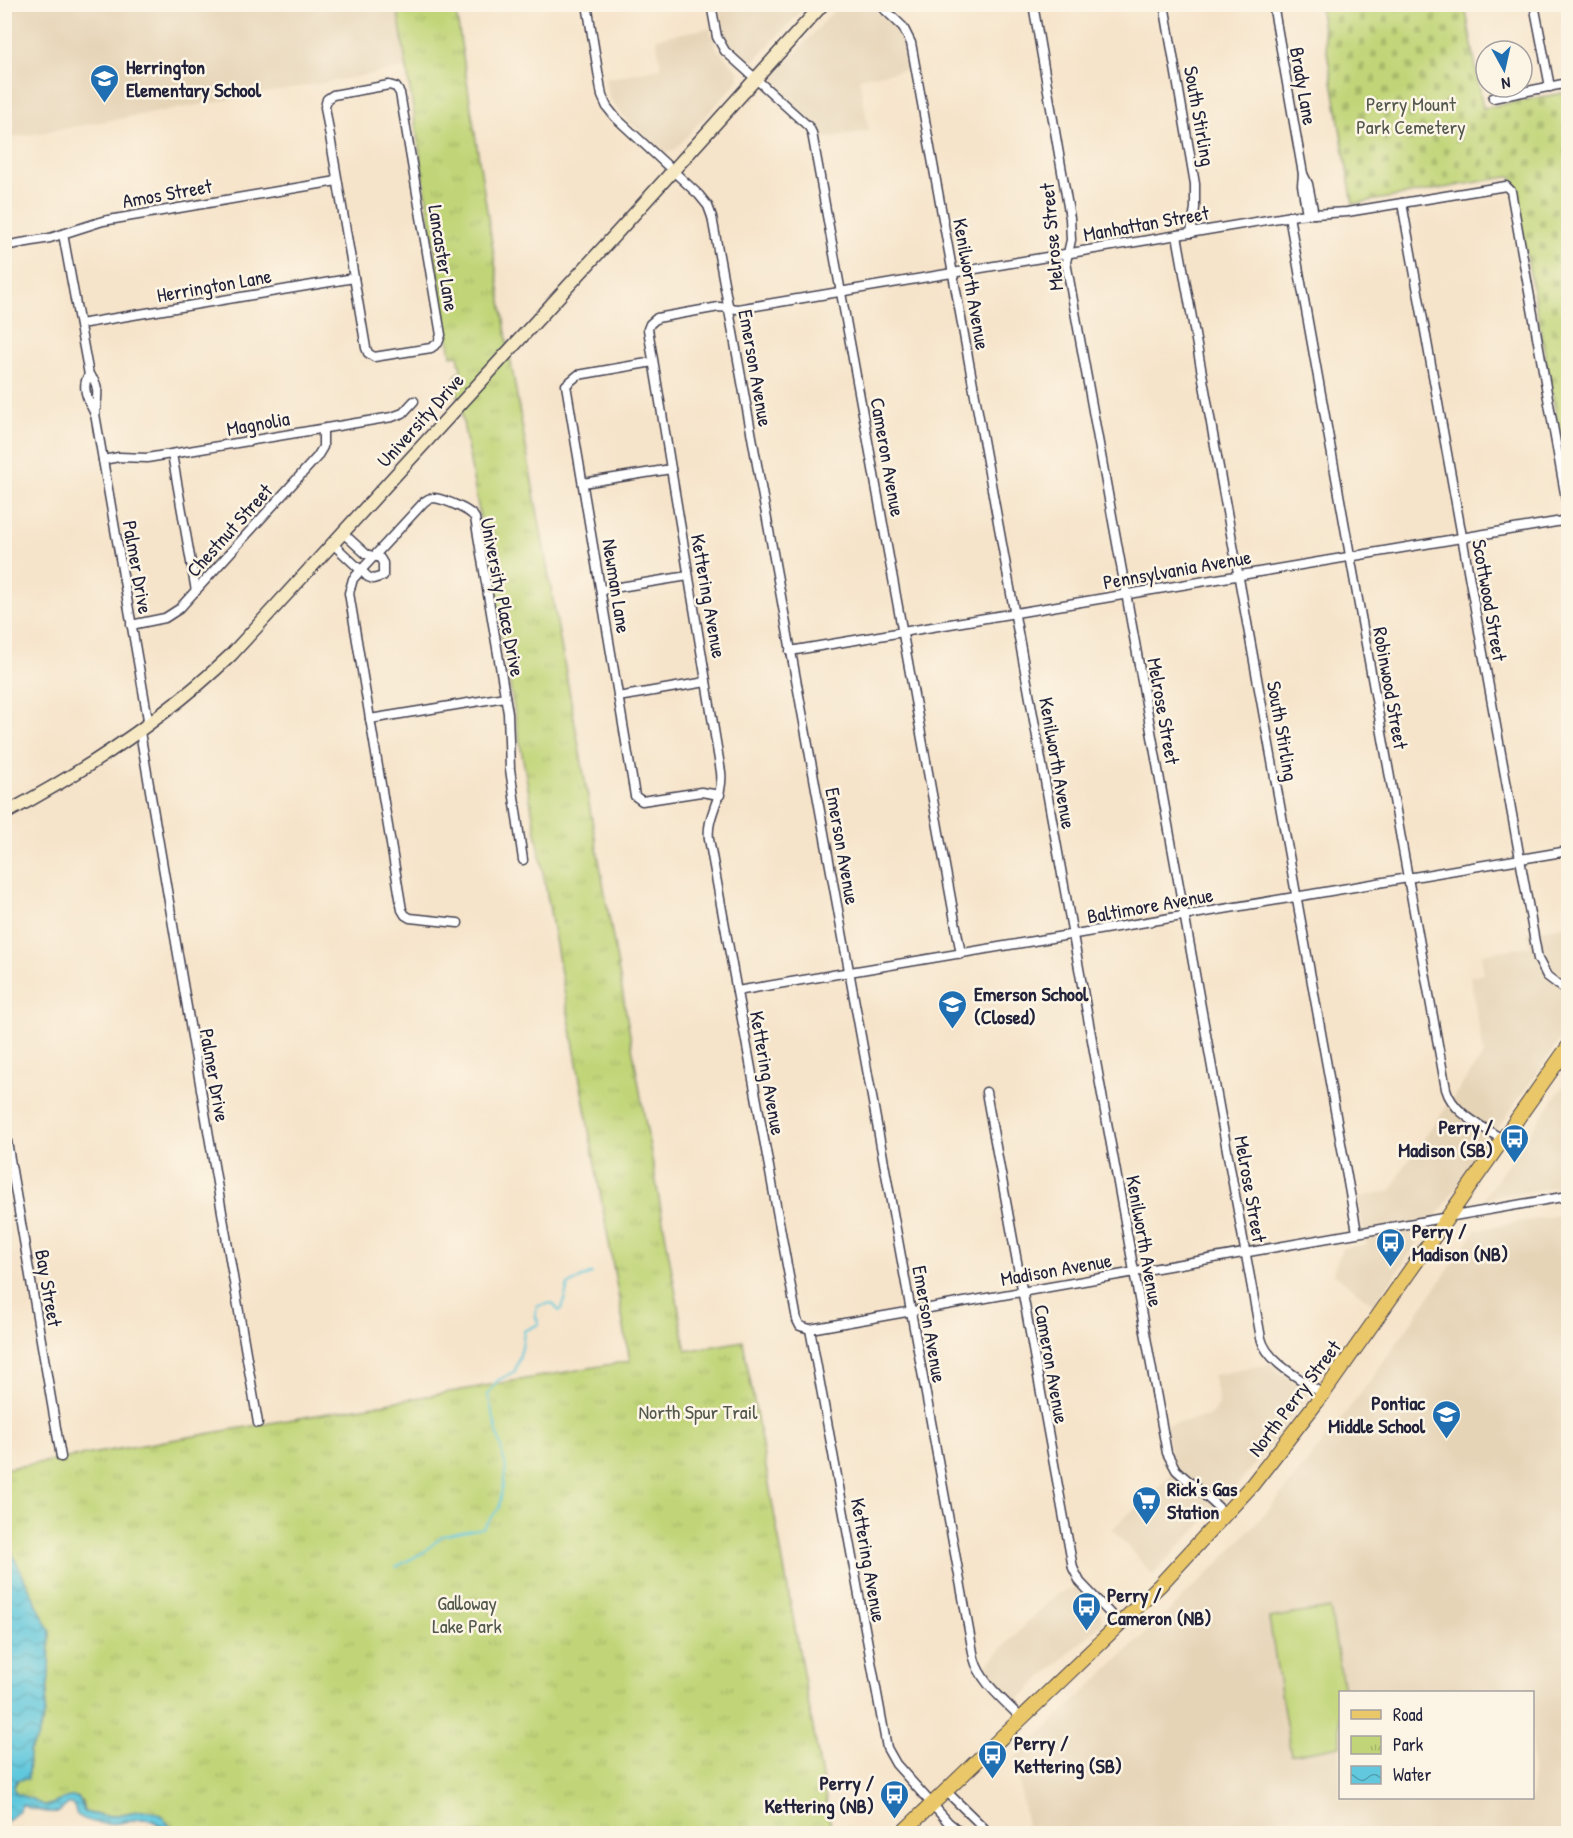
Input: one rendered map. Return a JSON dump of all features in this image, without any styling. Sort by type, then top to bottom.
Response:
[{"type":"main road","name":"University Drive","points":[[4,814],[83,770],[145,728],[191,692],[238,648],[823,4]]},
{"type":"main road","name":"North Perry Street","points":[[901,1833],[1120,1624],[1183,1562],[1226,1514],[1289,1439],[1323,1394],[1569,1047]]},
{"type":"street","name":"Emerson Avenue","points":[[587,4],[605,104],[615,117],[699,195],[709,210],[975,1661],[983,1678],[1021,1718]]},
{"type":"street","name":"Cameron Avenue","points":[[711,4],[721,45],[730,56],[809,127],[812,133],[961,954]]},
{"type":"street","name":"Kenilworth Avenue","points":[[879,4],[903,27],[910,40],[1169,1459],[1176,1470],[1226,1514]]},
{"type":"street","name":"Melrose Street","points":[[1033,4],[1069,211],[1071,240],[1066,262],[1265,1348],[1273,1359],[1323,1394]]},
{"type":"street","name":"South Stirling","points":[[1164,4],[1195,184],[1196,208],[1191,233]]},
{"type":"street","name":"Brady Lane","points":[[1273,4],[1303,174],[1308,184],[1310,214]]},
{"type":"street","points":[[1534,4],[1550,87]]},
{"type":"street","points":[[1534,90],[1569,83]]},
{"type":"street","name":"Lancaster Lane","points":[[395,86],[400,91],[402,101],[441,335],[438,343],[431,348],[376,357],[369,355],[337,181],[325,108],[326,101],[336,94],[395,86]]},
{"type":"street","name":"Amos Street","points":[[4,246],[44,240],[112,219],[337,181]]},
{"type":"street","name":"Manhattan Street","points":[[650,324],[660,317],[719,307],[738,309],[1289,216],[1347,212],[1504,185],[1511,191],[1569,510]]},
{"type":"street","name":"Scottwood Street","points":[[1402,202],[1540,966],[1549,978],[1569,992]]},
{"type":"street","name":"Robinwood Street","points":[[1289,216],[1447,1093],[1460,1110],[1503,1140]]},
{"type":"street","name":"Palmer Drive","points":[[63,234],[89,375],[97,386],[98,398],[95,414],[131,625],[145,728],[258,1423]]},
{"type":"street","name":"South Stirling","points":[[1177,235],[1358,1232]]},
{"type":"street","name":"Herrington Lane","points":[[80,324],[354,278]]},
{"type":"street","name":"Kettering Avenue","points":[[650,324],[648,331],[721,772],[720,795],[711,814],[708,834],[797,1320],[801,1327],[810,1329],[886,1744],[896,1764],[933,1803],[956,1832]]},
{"type":"street","name":"Newman Lane","points":[[653,362],[578,375],[566,385],[635,794],[637,799],[645,801],[701,792],[720,795]]},
{"type":"street","name":"Magnolia","points":[[103,460],[119,457],[144,459],[396,416],[414,402]]},
{"type":"street","name":"Chestnut Street","points":[[131,625],[171,615],[196,591],[317,457],[323,447],[322,429]]},
{"type":"street","points":[[172,454],[196,591]]},
{"type":"street","points":[[583,483],[671,469]]},
{"type":"street","name":"University Place Drive","points":[[458,923],[410,918],[404,913],[349,593],[352,580],[429,499],[436,498],[472,513],[476,521],[505,697],[510,769],[523,860]]},
{"type":"street","name":"Pennsylvania Avenue","points":[[790,651],[1569,520]]},
{"type":"street","points":[[333,544],[371,579],[383,576],[382,561],[366,554],[343,533]]},
{"type":"street","points":[[601,590],[688,576]]},
{"type":"street","points":[[618,697],[706,682]]},
{"type":"street","name":"University Place Drive","points":[[370,719],[505,697]]},
{"type":"street","name":"Baltimore Avenue","points":[[736,991],[1569,851]]},
{"type":"street","name":"Cameron Avenue","points":[[986,1092],[1074,1571],[1080,1582],[1120,1624]]},
{"type":"street","name":"Bay Street","points":[[4,1124],[61,1457]]},
{"type":"street","name":"Madison Avenue","points":[[810,1329],[1569,1196]]},
{"type":"street","points":[[946,1791],[987,1833]]},
{"type":"shaded area","name":"Herrington Elementary School","points":[[5,4],[397,5],[407,68],[5,139]]},
{"type":"shaded area","points":[[718,4],[807,5],[755,60],[750,61],[742,60],[727,44]]},
{"type":"shaded area","points":[[839,5],[870,5],[899,30],[904,38],[911,69],[859,78],[869,131],[819,139],[815,126],[779,92],[773,83],[773,78]]},
{"type":"shaded area","points":[[710,28],[716,47],[739,72],[739,80],[674,150],[666,153],[627,120],[617,108],[609,97],[605,79],[661,68],[656,38]]},
{"type":"shaded area","points":[[1568,925],[1568,1029],[1374,1305],[1333,1273],[1342,1248],[1366,1244],[1357,1197],[1391,1191],[1404,1167],[1484,1054],[1470,976],[1484,974],[1481,954],[1530,946],[1528,932]]},
{"type":"shaded area","points":[[1568,1079],[1568,1185],[1483,1199]]},
{"type":"shaded area","name":"Pontiac Middle School","points":[[1568,1213],[1568,1833],[1028,1833],[1015,1758],[1213,1569],[1279,1498],[1368,1384],[1476,1230]]},
{"type":"shaded area","points":[[1270,1364],[1309,1393],[1229,1495],[1153,1575],[1112,1529],[1173,1474],[1165,1425],[1209,1416],[1219,1404],[1213,1375]]},
{"type":"shaded area","points":[[1076,1587],[1102,1616],[1102,1623],[1018,1700],[983,1669],[1026,1623],[1059,1593]]},
{"type":"green space","name":"Galloway Lake Park","points":[[397,5],[455,5],[508,346],[686,1351],[743,1341],[832,1833],[176,1834],[160,1815],[154,1812],[141,1811],[114,1816],[99,1815],[84,1812],[82,1801],[63,1800],[50,1805],[40,1805],[15,1792],[14,1787],[18,1780],[4,1723],[4,1469],[630,1361],[455,377],[461,370],[458,355],[451,356]]},
{"type":"green space","name":"Perry Mount Park Cemetery","points":[[1319,5],[1465,5],[1474,56],[1474,99],[1481,99],[1483,108],[1563,93],[1568,123],[1568,479],[1512,176],[1353,204]]},
{"type":"green space","points":[[1330,1608],[1344,1691],[1339,1691],[1339,1746],[1291,1755],[1269,1618]]},
{"type":"water","points":[[5,1539],[50,1631],[45,1713],[38,1737],[29,1752],[28,1779],[17,1780],[14,1785],[15,1792],[43,1805],[50,1805],[68,1797],[78,1798],[84,1812],[99,1815],[114,1816],[141,1811],[154,1812],[160,1815],[176,1833],[166,1833],[157,1824],[147,1819],[114,1824],[91,1822],[77,1815],[71,1804],[59,1812],[40,1811],[22,1805],[18,1812],[5,1822]]},
{"type":"waterway","points":[[396,1567],[424,1552],[442,1536],[483,1528],[499,1508],[506,1468],[488,1395],[497,1381],[515,1371],[524,1331],[539,1324],[535,1315],[537,1306],[553,1303],[559,1311],[562,1309],[568,1285],[592,1273]]},
{"type":"place","name":"Herrington Elementary School","points":[[105,104]]},
{"type":"place","name":"Emerson School (Closed)","points":[[953,1030]]},
{"type":"place","name":"Perry / Madison (SB)","points":[[1514,1164]]},
{"type":"place","name":"Perry / Madison (NB)","points":[[1391,1268]]},
{"type":"place","name":"Pontiac Middle School","points":[[1446,1440]]},
{"type":"place","name":"Rick's Gas Station","points":[[1146,1526]]},
{"type":"place","name":"Perry / Cameron (NB)","points":[[1086,1632]]},
{"type":"place","name":"Perry / Kettering (SB)","points":[[993,1780]]},
{"type":"place","name":"Perry / Kettering (NB)","points":[[895,1820]]},
{"type":"park label","name":"North Spur Trail","points":[[698,1411]]}]
